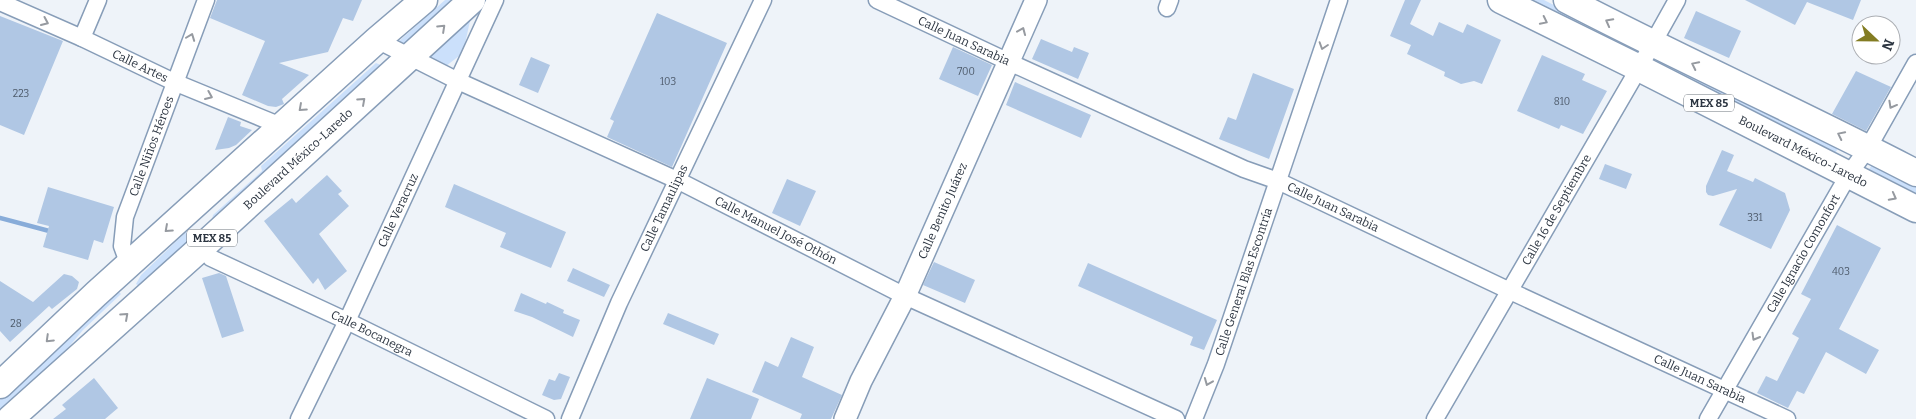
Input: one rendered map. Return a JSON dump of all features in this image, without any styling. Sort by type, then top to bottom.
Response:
[{"type":"main road","name":"MEX 85","points":[[0,385],[96,294],[281,126],[424,0]]},
{"type":"main road","name":"Boulevard México-Laredo","points":[[10,419],[412,57],[472,0]]},
{"type":"main road","name":"Boulevard México-Laredo","points":[[1501,0],[1640,68],[1916,209]]},
{"type":"main road","name":"MEX 85","points":[[1567,0],[1652,44],[1916,173]]},
{"type":"main road","points":[[200,201],[200,230],[203,246]]},
{"type":"main road","points":[[49,384],[68,352],[118,297],[129,265]]},
{"type":"street","points":[[82,38],[98,0]]},
{"type":"street","name":"Calle Niños Héroes","points":[[129,265],[122,246],[125,216],[206,0]]},
{"type":"street","name":"Calle Veracruz","points":[[299,419],[347,321],[495,0]]},
{"type":"street","name":"Calle Tamaulipas","points":[[570,419],[619,303],[679,181],[763,0]]},
{"type":"street","name":"Calle Juan Sarabia","points":[[877,0],[1244,169],[1278,181],[1787,419]]},
{"type":"street","name":"Calle Benito Juárez","points":[[844,419],[861,381],[906,296],[1036,0]]},
{"type":"street","name":"Calle General Blas Escontría","points":[[1194,419],[1216,364],[1339,0]]},
{"type":"street","name":"Calle 16 de Septiembre","points":[[1435,419],[1640,68],[1677,0]]},
{"type":"street","name":"Calle Artes","points":[[0,2],[82,38],[174,82],[281,126]]},
{"type":"street","name":"Calle Manuel José Othón","points":[[377,40],[458,82],[679,181],[906,296],[1176,419]]},
{"type":"street","name":"Calle Ignacio Comonfort","points":[[1708,419],[1849,174],[1868,148],[1916,63]]},
{"type":"street","name":"Calle Bocanegra","points":[[203,246],[211,258],[347,321],[546,419]]},
{"type":"shaded area","points":[[445,0],[456,0],[405,46],[398,42]]},
{"type":"shaded area","points":[[1528,0],[1544,0],[1579,18],[1577,24]]},
{"type":"shaded area","points":[[468,19],[470,21],[463,53],[446,66],[427,58]]},
{"type":"shaded area","points":[[1657,60],[1662,60],[1837,148],[1837,150],[1834,155],[1656,65]]},
{"type":"shaded area","points":[[376,63],[383,66],[212,220],[213,215],[262,171],[261,166]]},
{"type":"shaded area","points":[[1872,165],[1916,186],[1916,193],[1869,169]]},
{"type":"shaded area","points":[[186,232],[192,236],[190,240],[139,286],[136,284],[141,275]]},
{"type":"shaded area","points":[[119,292],[121,294],[83,330],[62,355],[0,411],[0,400]]},
{"type":"building","points":[[217,0],[362,0],[353,21],[343,18],[328,52],[279,63],[309,75],[282,99],[284,104],[276,107],[268,106],[242,95],[265,41],[210,18]]},
{"type":"building","points":[[1405,0],[1421,0],[1410,24],[1433,36],[1439,22],[1463,33],[1467,24],[1501,40],[1482,84],[1474,81],[1461,84],[1444,76],[1445,72],[1407,54],[1411,45],[1390,36]]},
{"type":"building","points":[[1745,0],[1861,0],[1855,15],[1851,15],[1851,19],[1807,2],[1795,25]]},
{"type":"building","points":[[1696,11],[1741,31],[1729,58],[1684,38]]},
{"type":"building","points":[[657,13],[727,43],[672,167],[607,137],[614,121],[610,119]]},
{"type":"building","points":[[0,16],[63,41],[24,135],[0,125]]},
{"type":"building","points":[[1041,39],[1072,52],[1074,47],[1089,53],[1078,79],[1032,59]]},
{"type":"building","points":[[953,47],[992,65],[978,96],[939,79]]},
{"type":"building","points":[[1542,55],[1585,74],[1582,80],[1607,91],[1583,134],[1561,125],[1559,129],[1517,111]]},
{"type":"building","points":[[531,57],[550,65],[538,93],[519,85]]},
{"type":"building","points":[[1856,71],[1891,87],[1866,131],[1832,114]]},
{"type":"building","points":[[1253,73],[1294,89],[1269,159],[1219,139],[1228,117],[1236,120]]},
{"type":"building","points":[[1015,82],[1091,115],[1081,138],[1006,105]]},
{"type":"building","points":[[228,117],[241,122],[240,126],[252,130],[236,145],[215,150]]},
{"type":"building","points":[[1722,150],[1734,155],[1727,171],[1753,182],[1755,178],[1785,193],[1790,210],[1771,249],[1719,225],[1737,189],[1713,196],[1708,195],[1706,192],[1706,186]]},
{"type":"building","points":[[1605,164],[1632,174],[1626,189],[1599,179]]},
{"type":"building","points":[[327,175],[342,191],[338,194],[349,206],[319,234],[347,271],[325,290],[318,278],[313,284],[264,221],[292,198],[296,203]]},
{"type":"building","points":[[787,179],[816,191],[800,226],[772,213]]},
{"type":"building","points":[[454,184],[566,232],[551,268],[500,247],[506,233],[445,207]]},
{"type":"building","points":[[48,187],[114,207],[103,243],[94,240],[88,260],[43,247],[49,226],[37,223]]},
{"type":"building","points":[[1837,225],[1881,248],[1839,329],[1879,350],[1866,374],[1826,352],[1804,394],[1797,391],[1788,408],[1757,393],[1766,376],[1777,381],[1799,338],[1792,334],[1811,299],[1801,294]]},
{"type":"building","points":[[934,262],[975,280],[965,303],[923,285]]},
{"type":"building","points":[[1088,263],[1217,320],[1204,350],[1190,345],[1193,337],[1078,286]]},
{"type":"building","points":[[573,268],[610,285],[604,297],[567,281]]},
{"type":"building","points":[[219,273],[226,276],[244,331],[222,338],[202,278]]},
{"type":"building","points":[[64,274],[72,276],[79,282],[77,289],[52,309],[49,306],[10,342],[0,331],[0,281],[33,302]]},
{"type":"building","points":[[521,293],[546,304],[547,302],[564,310],[563,313],[580,320],[573,337],[532,317],[514,311]]},
{"type":"building","points":[[668,313],[719,334],[714,345],[663,324]]},
{"type":"building","points":[[791,337],[814,347],[802,377],[842,395],[831,419],[800,419],[802,414],[752,392],[765,361],[778,367]]},
{"type":"building","points":[[559,373],[570,377],[561,399],[554,400],[542,395],[549,379],[555,381]]},
{"type":"building","points":[[94,378],[118,408],[105,419],[53,419],[66,409],[62,405]]},
{"type":"building","points":[[707,378],[759,399],[751,419],[690,419]]},
{"type":"waterway","points":[[0,218],[53,232]]}]
